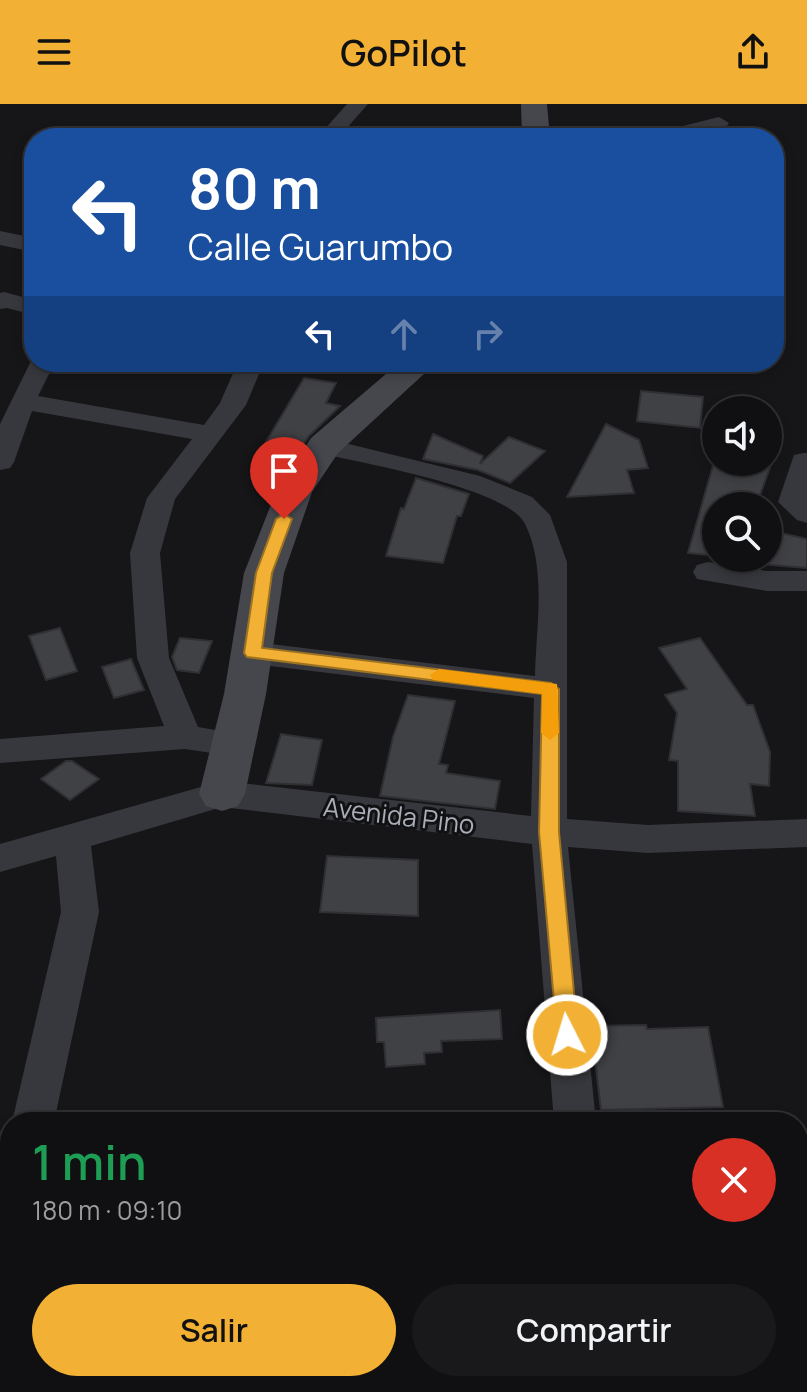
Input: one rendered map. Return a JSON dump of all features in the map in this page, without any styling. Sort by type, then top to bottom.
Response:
[{"type":"street","points":[[336,128],[358,104]]},
{"type":"street","points":[[534,104],[535,128]]},
{"type":"street","points":[[699,128],[719,123]]},
{"type":"street","points":[[0,238],[24,243]]},
{"type":"street","points":[[2,300],[24,306]]},
{"type":"street","points":[[0,462],[22,401],[37,372]]},
{"type":"street","points":[[185,737],[153,658],[145,553],[161,498],[233,405],[247,372]]},
{"type":"street","points":[[222,794],[253,653],[264,573],[294,492],[324,446],[409,372]]},
{"type":"street","points":[[22,401],[211,434]]},
{"type":"street","points":[[324,446],[416,467],[507,495],[535,513],[552,562],[549,832],[574,1112]]},
{"type":"street","points":[[804,461],[792,502],[807,514]]},
{"type":"street","points":[[708,572],[767,581],[807,581]]},
{"type":"street","points":[[253,653],[551,689]]},
{"type":"street","points":[[0,751],[185,737],[232,744]]},
{"type":"street","name":"Avenida Pino","points":[[0,858],[222,794],[549,832],[648,839],[807,833]]},
{"type":"street","points":[[35,1112],[80,912],[72,837]]},
{"type":"building","points":[[304,378],[336,383],[326,403],[340,406],[309,436],[299,451],[266,442]]},
{"type":"building","points":[[641,391],[702,397],[700,428],[637,421]]},
{"type":"building","points":[[606,424],[639,440],[648,468],[627,470],[634,493],[567,497]]},
{"type":"building","points":[[433,434],[483,456],[480,464],[509,437],[545,451],[510,483],[478,470],[423,459]]},
{"type":"building","points":[[710,476],[767,476],[761,492],[705,492]]},
{"type":"building","points":[[416,478],[469,494],[461,516],[457,516],[443,563],[386,556],[401,508],[404,509]]},
{"type":"building","points":[[702,504],[702,554],[688,553]]},
{"type":"building","points":[[782,533],[807,539],[807,568],[782,566]]},
{"type":"building","points":[[60,628],[77,671],[46,680],[29,636]]},
{"type":"building","points":[[180,638],[212,641],[199,673],[177,670],[172,657]]},
{"type":"building","points":[[700,638],[747,705],[753,705],[770,752],[769,786],[750,784],[755,816],[678,811],[678,761],[669,760],[677,713],[665,695],[687,689],[659,648]]},
{"type":"building","points":[[131,659],[144,690],[114,698],[102,667]]},
{"type":"building","points":[[408,695],[455,701],[439,764],[448,765],[446,773],[500,781],[495,809],[380,796],[393,737]]},
{"type":"building","points":[[281,734],[322,740],[312,785],[266,783]]},
{"type":"building","points":[[66,761],[72,761],[99,779],[70,800],[41,779]]},
{"type":"building","points":[[327,856],[418,860],[418,916],[320,912]]},
{"type":"building","points":[[500,1010],[502,1039],[441,1041],[442,1052],[424,1053],[425,1064],[386,1067],[384,1042],[377,1042],[376,1018]]},
{"type":"building","points":[[646,1025],[647,1029],[708,1027],[723,1107],[601,1110],[591,1026]]},
{"type":"slow traffic","points":[[439,675],[551,689],[550,733]]},
{"type":"route","points":[[284,519],[264,573],[253,653],[551,689],[549,832],[567,1035]]}]
